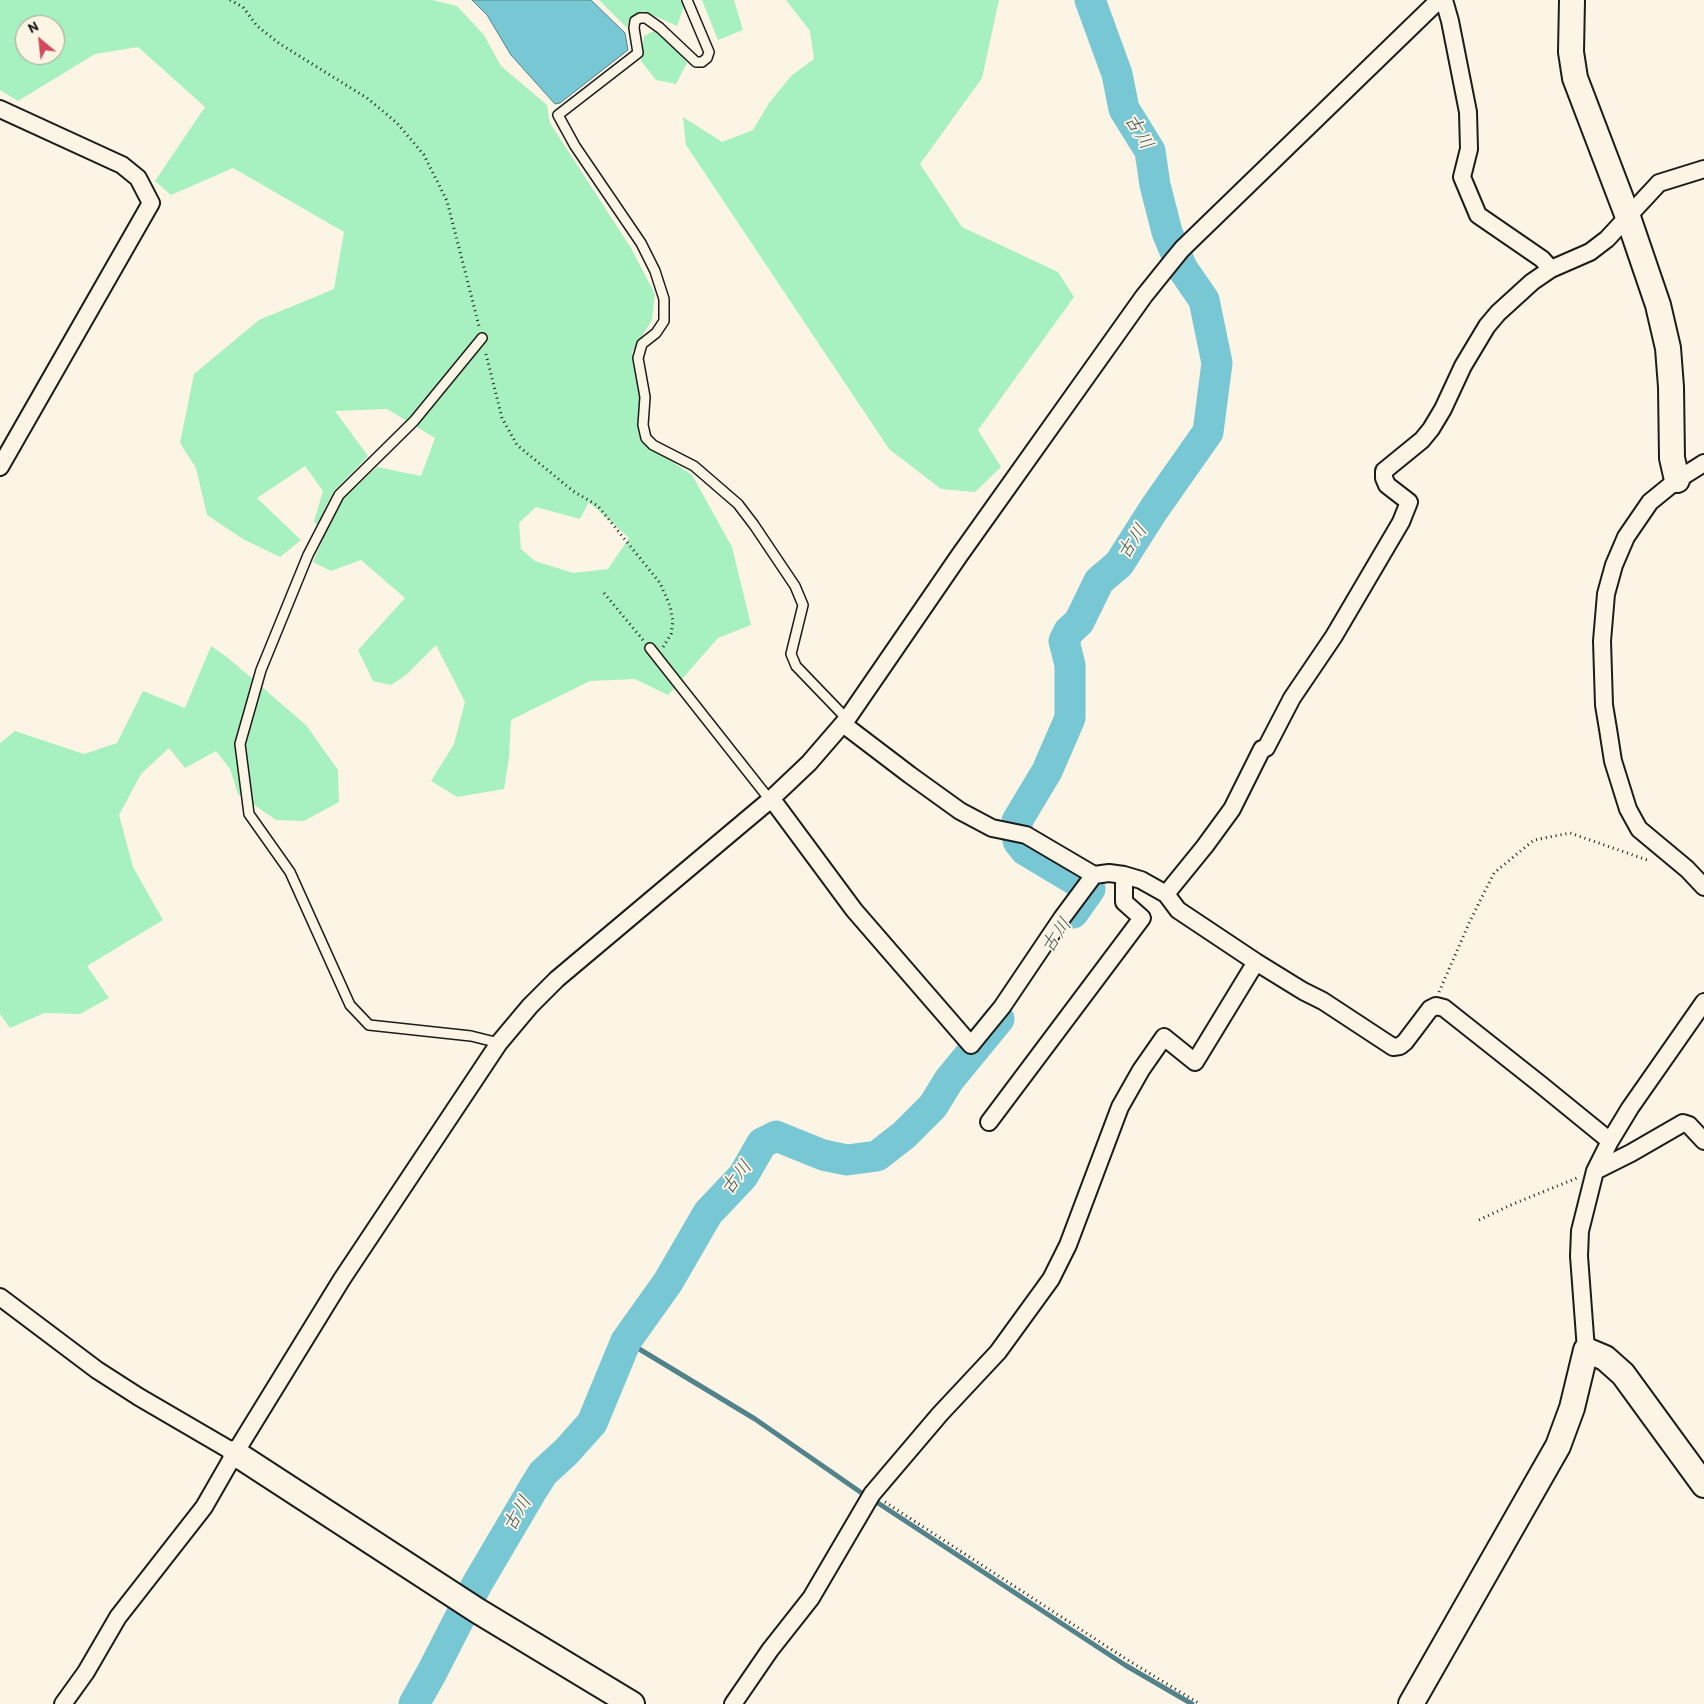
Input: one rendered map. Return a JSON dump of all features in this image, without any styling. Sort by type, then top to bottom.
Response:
[{"type":"street","points":[[63,1704],[86,1672],[118,1617],[204,1507],[235,1452],[342,1279],[499,1043],[530,1006],[557,978],[770,800],[809,763],[845,722],[958,556],[1144,296],[1178,254],[1439,0]]},
{"type":"street","points":[[1444,0],[1468,112],[1469,149],[1462,177],[1478,215],[1542,259],[1550,269]]},
{"type":"street","points":[[1572,0],[1571,52],[1575,78],[1628,217],[1658,305],[1668,348],[1671,387],[1672,458],[1677,480]]},
{"type":"street","points":[[0,109],[122,165],[138,178],[151,203],[0,467]]},
{"type":"street","points":[[1166,894],[1206,846],[1232,809],[1262,749],[1266,748],[1292,698],[1334,636],[1402,522],[1409,502],[1387,484],[1384,472],[1422,440],[1431,429],[1443,409],[1463,366],[1487,326],[1515,297],[1550,269],[1590,252],[1599,246],[1659,183],[1704,169]]},
{"type":"street","points":[[1704,463],[1677,480],[1650,502],[1626,537],[1614,564],[1606,594],[1602,641],[1604,705],[1613,761],[1628,809],[1640,829],[1687,869],[1704,887]]},
{"type":"street","points":[[845,722],[910,775],[960,811],[992,828],[1019,834],[1088,883]]},
{"type":"street","points":[[770,800],[777,806],[854,910],[971,1045],[1002,1007],[1088,883],[1109,873],[1124,874],[1141,880],[1166,894],[1178,910],[1256,962],[1323,1001],[1393,1047],[1400,1046],[1405,1042],[1430,1009],[1436,1006],[1444,1008],[1610,1141]]},
{"type":"street","points":[[989,1122],[1142,918],[1124,902],[1124,874]]},
{"type":"street","points":[[733,1704],[770,1650],[811,1598],[872,1494],[940,1414],[998,1352],[1051,1279],[1068,1245],[1120,1107],[1141,1070],[1164,1036],[1195,1062],[1256,962]]},
{"type":"street","points":[[1411,1704],[1558,1446],[1572,1408],[1586,1350],[1579,1256],[1580,1231],[1595,1171],[1630,1108],[1704,1002]]},
{"type":"street","points":[[1595,1171],[1683,1123],[1689,1125],[1704,1141]]},
{"type":"street","points":[[0,1297],[139,1398],[235,1452],[457,1598],[632,1704]]},
{"type":"street","points":[[1586,1350],[1605,1358],[1623,1374],[1704,1485]]},
{"type":"lane","points":[[687,0],[709,52],[702,62],[696,62],[660,28],[646,18],[640,18],[635,21],[634,28],[638,53],[558,115],[575,146],[641,243],[664,299],[664,321],[656,333],[642,344],[638,358],[645,397],[643,425],[646,438],[653,445],[694,466],[738,504],[754,525],[795,586],[803,606],[791,654],[796,666],[845,722]]},
{"type":"lane","points":[[482,338],[414,421],[339,495],[308,555],[261,670],[240,744],[248,814],[290,872],[350,1006],[369,1025],[471,1036],[499,1043]]},
{"type":"lane","points":[[652,652],[770,800]]},
{"type":"path","points":[[230,0],[243,7],[257,26],[280,44],[367,98],[397,123],[424,155],[447,201],[502,418],[517,445],[573,491],[598,506],[660,583],[674,621],[671,634],[664,646],[652,652],[604,593]]},
{"type":"path","points":[[1436,1006],[1440,986],[1494,873],[1534,840],[1570,833],[1653,861]]},
{"type":"path","points":[[1479,1220],[1513,1204],[1595,1171]]},
{"type":"path","points":[[872,1494],[1126,1659],[1200,1704]]},
{"type":"green space","points":[[0,0],[432,0],[457,6],[484,35],[501,66],[547,105],[550,123],[631,248],[655,294],[652,320],[632,352],[639,395],[639,432],[646,444],[692,475],[732,547],[751,625],[718,638],[668,695],[635,679],[590,681],[511,720],[509,758],[504,789],[457,797],[431,781],[454,744],[465,702],[436,645],[406,675],[391,685],[373,681],[358,650],[405,598],[361,560],[331,571],[313,562],[328,527],[344,498],[377,467],[421,476],[435,438],[387,409],[335,411],[368,456],[333,492],[317,525],[314,521],[323,491],[305,466],[257,498],[301,540],[280,557],[243,539],[207,515],[196,468],[180,443],[194,374],[259,320],[334,289],[344,232],[233,168],[171,195],[155,181],[205,107],[138,47],[95,54],[18,101],[0,90]],"holes":[[[589,502],[629,538],[608,569],[573,573],[535,561],[521,549],[519,523],[536,507],[580,519]]]},
{"type":"green space","points":[[599,0],[682,0],[684,6],[677,26],[643,11],[629,20],[627,28]]},
{"type":"green space","points":[[702,0],[734,0],[743,30],[718,40]]},
{"type":"green space","points":[[786,0],[999,0],[982,78],[920,164],[962,227],[1058,272],[1074,297],[978,430],[1001,467],[975,492],[941,489],[889,449],[686,145],[683,117],[722,142],[753,130],[769,103],[792,75],[814,59],[810,31]]},
{"type":"green space","points":[[654,31],[666,38],[687,63],[676,84],[656,80],[641,61],[644,36]]},
{"type":"green space","points":[[211,646],[227,657],[306,725],[338,770],[339,802],[304,821],[276,820],[238,794],[230,769],[216,751],[185,768],[169,748],[141,774],[119,815],[133,867],[163,920],[87,966],[109,998],[80,1014],[44,1013],[10,1028],[0,1014],[0,743],[15,731],[84,754],[117,743],[143,691],[185,708]]},
{"type":"water","points":[[472,0],[591,0],[625,33],[628,50],[560,103],[555,104],[511,55],[487,15]]},
{"type":"waterway","name":"古川","points":[[1073,913],[1090,889],[1025,850],[1018,841],[1017,821],[1047,771],[1070,718],[1070,665],[1064,641],[1069,631],[1079,622],[1099,581],[1119,564],[1154,509],[1208,432],[1217,363],[1204,300],[1182,268],[1167,232],[1155,185],[1150,151],[1124,109],[1117,74],[1090,0]]},
{"type":"waterway","name":"古川","points":[[414,1704],[477,1584],[533,1489],[543,1473],[566,1452],[592,1423],[626,1341],[668,1282],[708,1213],[743,1176],[762,1143],[776,1136],[823,1155],[847,1160],[877,1156],[904,1135],[933,1106],[949,1080],[999,1019]]},
{"type":"waterway","points":[[626,1341],[755,1419],[866,1496]]},
{"type":"waterway","points":[[878,1503],[1125,1665],[1192,1704]]}]
